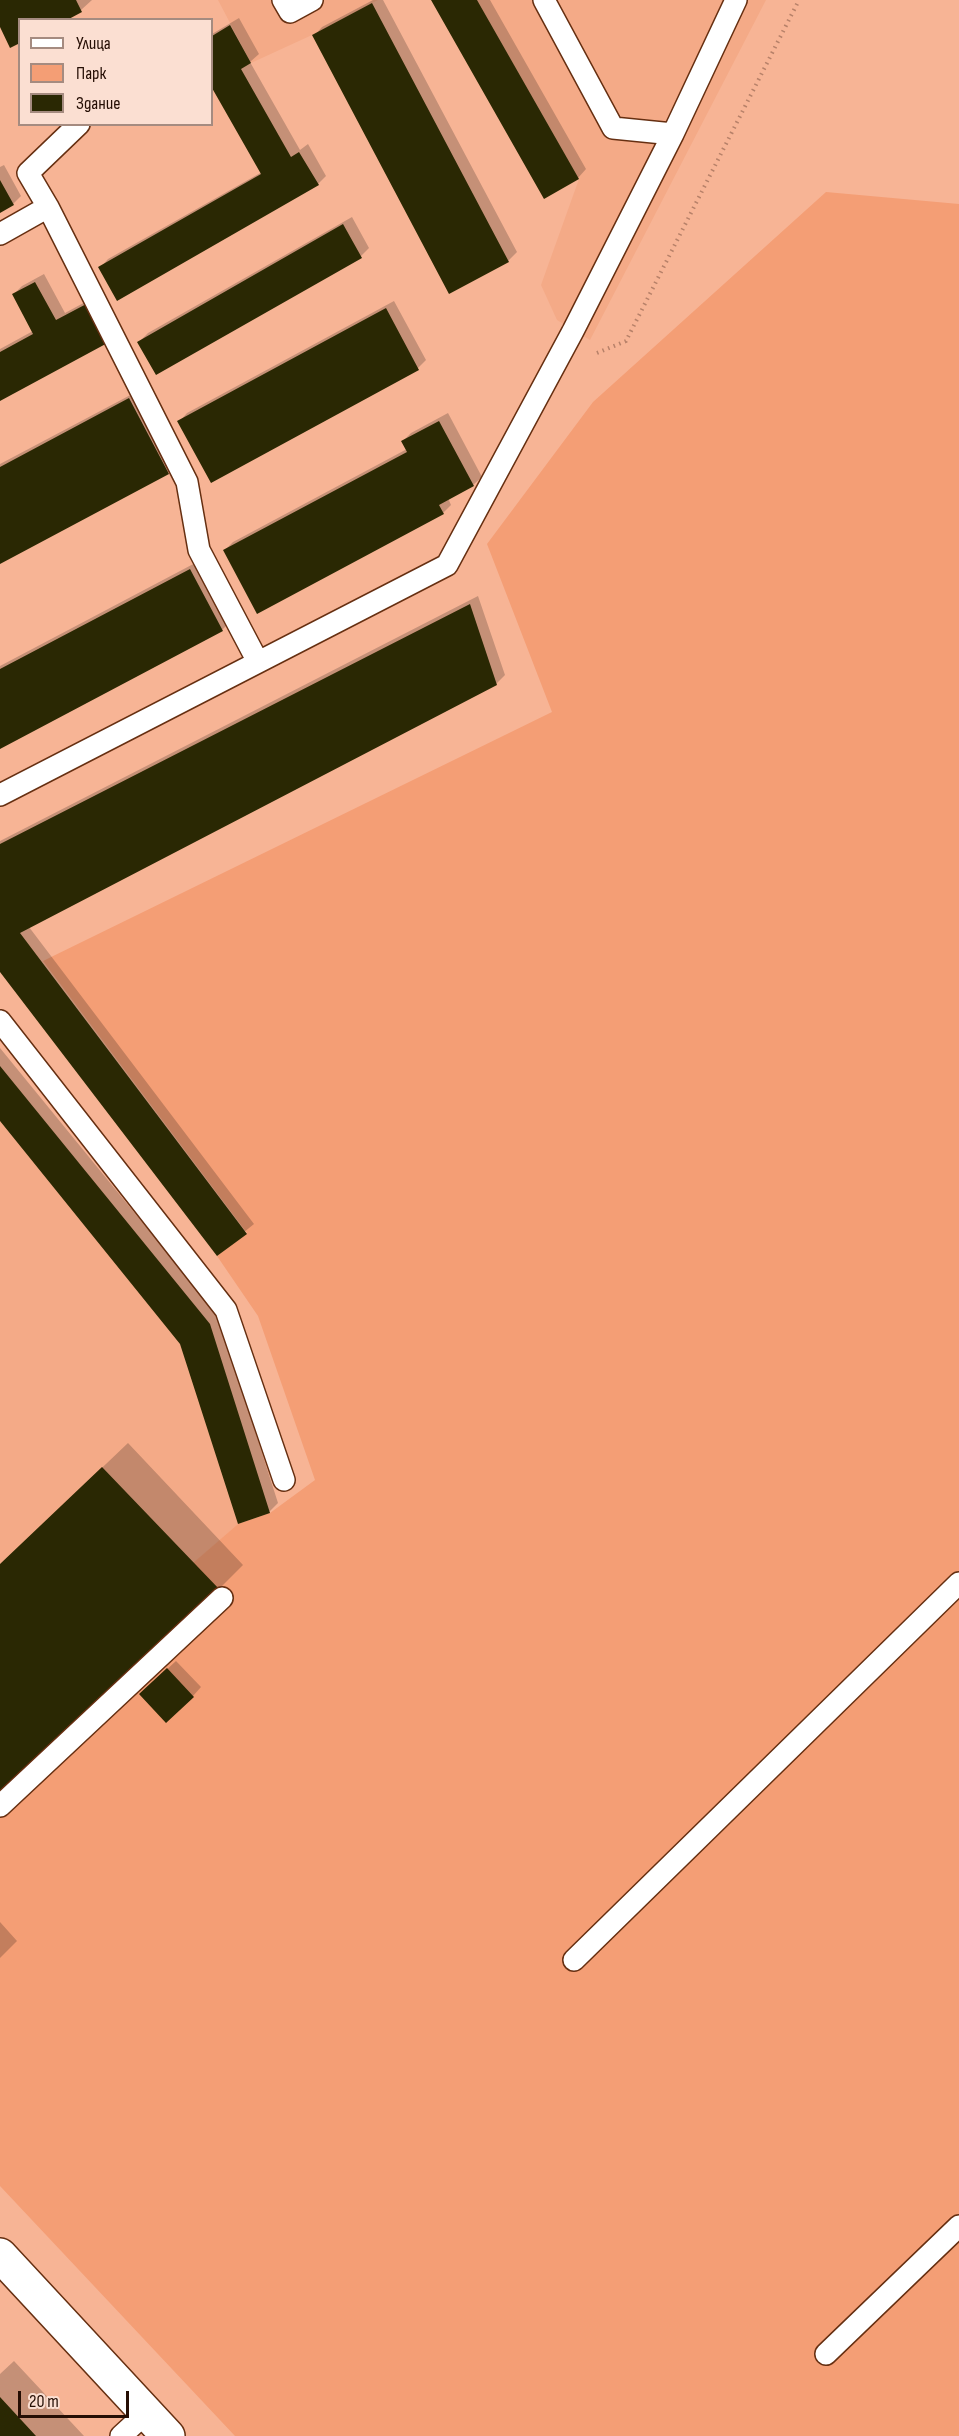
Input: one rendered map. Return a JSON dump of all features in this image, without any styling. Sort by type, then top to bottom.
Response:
[{"type":"street","points":[[0,2255],[157,2424]]},
{"type":"lane","points":[[283,0],[290,12],[312,0]]},
{"type":"lane","points":[[544,0],[613,128],[673,134]]},
{"type":"lane","points":[[0,795],[447,565],[551,372],[673,134],[736,0]]},
{"type":"lane","points":[[77,126],[28,173],[48,207],[187,482],[200,550],[258,662]]},
{"type":"lane","points":[[0,234],[48,207]]},
{"type":"lane","points":[[0,1021],[226,1310],[284,1480]]},
{"type":"lane","points":[[574,1960],[959,1583]]},
{"type":"lane","points":[[0,1806],[222,1598]]},
{"type":"lane","points":[[826,2354],[959,2226]]},
{"type":"lane","points":[[121,2436],[157,2424]]},
{"type":"path","points":[[551,372],[626,341],[799,0]]},
{"type":"shaded area","points":[[218,0],[378,0],[312,35],[251,63]]},
{"type":"shaded area","points":[[477,0],[766,0],[590,340],[557,320],[541,285],[579,179]]},
{"type":"shaded area","points":[[0,1121],[180,1344],[238,1524],[194,1563],[0,1799]]},
{"type":"green space","points":[[826,192],[959,204],[959,2436],[235,2436],[0,2186],[0,1799],[193,1563],[238,1524],[270,1513],[315,1480],[258,1316],[217,1256],[247,1233],[43,961],[552,712],[487,544],[593,402]]},
{"type":"building","points":[[0,0],[76,0],[82,12],[71,18],[18,18],[18,44],[10,48],[0,27]]},
{"type":"building","points":[[431,0],[477,0],[579,179],[544,199]]},
{"type":"building","points":[[372,3],[509,262],[449,294],[312,35]]},
{"type":"building","points":[[230,25],[251,63],[241,69],[291,157],[299,152],[319,185],[117,301],[98,267],[261,174],[213,90],[213,35]]},
{"type":"building","points":[[0,180],[14,205],[0,213]]},
{"type":"building","points":[[343,224],[362,258],[156,375],[137,342]]},
{"type":"building","points":[[35,282],[56,320],[92,301],[113,340],[0,401],[0,352],[33,334],[12,294]]},
{"type":"building","points":[[386,308],[419,370],[211,483],[177,421]]},
{"type":"building","points":[[129,398],[169,474],[0,564],[0,467]]},
{"type":"building","points":[[439,421],[474,486],[439,505],[444,514],[257,614],[223,550],[407,452],[401,441]]},
{"type":"building","points":[[190,569],[223,631],[0,749],[0,669]]},
{"type":"building","points":[[470,604],[497,685],[20,933],[247,1234],[217,1256],[0,972],[0,844]]},
{"type":"building","points":[[0,1066],[210,1324],[270,1513],[238,1524],[180,1344],[0,1121]]},
{"type":"building","points":[[102,1467],[220,1590],[0,1799],[0,1564]]},
{"type":"building","points":[[167,1668],[194,1697],[166,1723],[139,1694]]},
{"type":"building","points":[[0,2397],[36,2436],[0,2436]]}]
